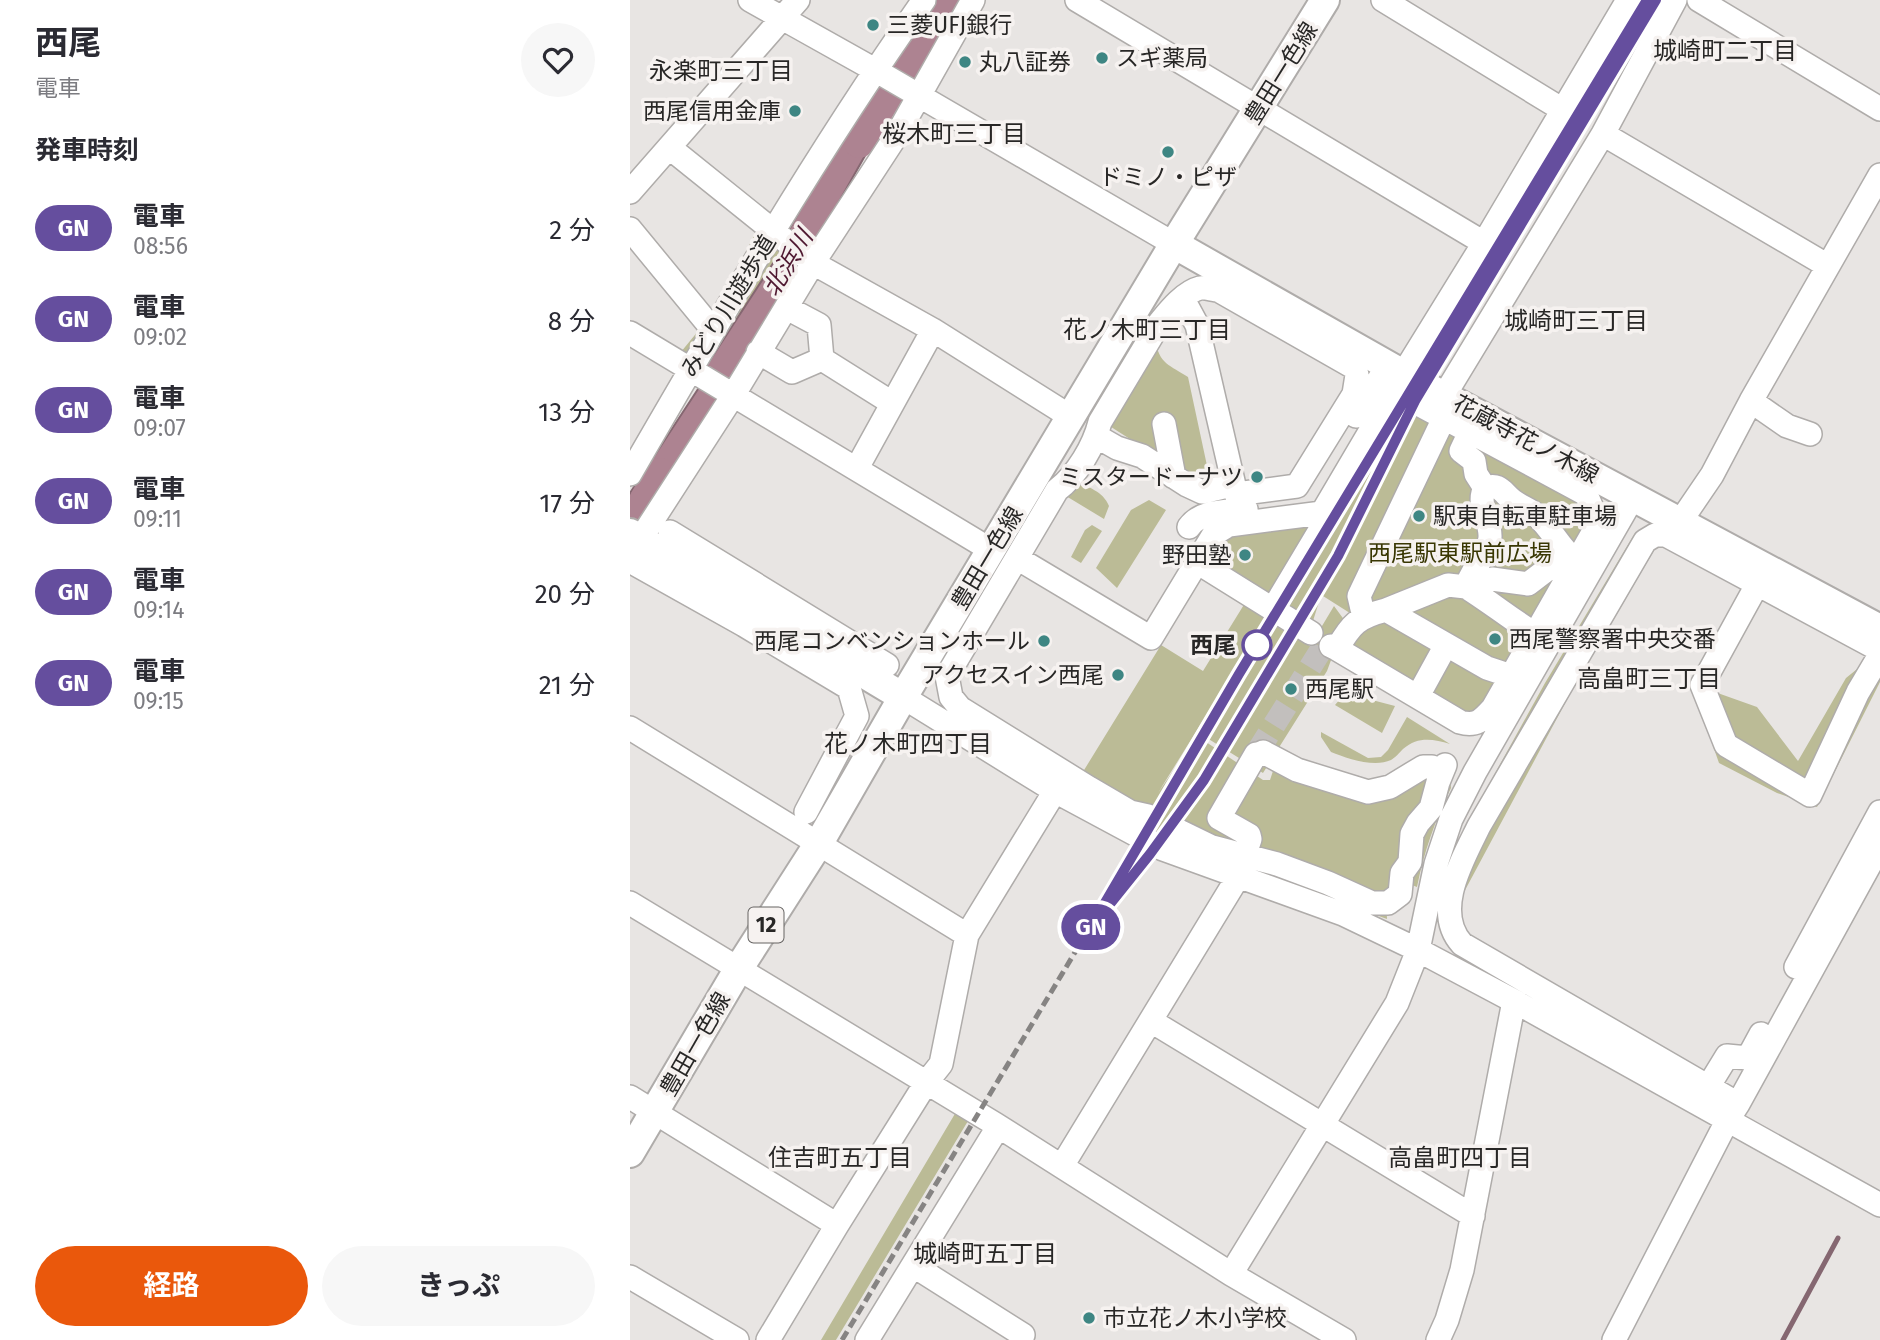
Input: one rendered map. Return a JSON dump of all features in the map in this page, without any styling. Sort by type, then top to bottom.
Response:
[{"type":"main road","name":"豊田一色線","points":[[630,1153],[739,968],[819,843],[903,698],[1004,554],[1071,417],[1325,0]]},
{"type":"main road","name":"花蔵寺花ノ木線","points":[[1174,244],[1395,370],[1444,407],[1633,497],[1880,629]]},
{"type":"main road","points":[[632,544],[903,698]]},
{"type":"street","points":[[750,0],[1174,244]]},
{"type":"street","points":[[630,192],[798,0]]},
{"type":"street","name":"みどり川遊歩道","points":[[630,474],[772,231],[924,0]]},
{"type":"street","points":[[806,812],[857,716],[849,688],[744,625],[632,544],[734,394],[813,263],[898,133],[912,93],[973,0]]},
{"type":"street","points":[[1077,0],[1484,243]]},
{"type":"street","points":[[1383,0],[1563,110]]},
{"type":"street","points":[[1189,527],[1198,517],[1204,515],[1297,501],[1306,497],[1484,243],[1628,0]]},
{"type":"street","points":[[1511,676],[1488,668],[1377,612],[1362,609],[1359,596],[1444,407],[1603,134],[1675,0]]},
{"type":"street","points":[[1699,0],[1880,109]]},
{"type":"street","points":[[1603,134],[1828,266]]},
{"type":"street","points":[[670,148],[813,263],[933,330],[1071,417]]},
{"type":"street","points":[[1680,522],[1712,475],[1751,401],[1880,175]]},
{"type":"street","points":[[630,229],[713,330]]},
{"type":"street","points":[[1147,816],[1130,812],[1088,788],[960,708],[951,697],[947,685],[949,669],[1004,554],[1057,490],[1069,481],[1096,436],[1100,422],[1160,322],[1183,299],[1200,288],[1218,290],[1355,368],[1357,375],[1354,394],[1297,486],[1236,494],[1197,325],[1183,299]]},
{"type":"street","points":[[787,308],[819,324],[822,359]]},
{"type":"street","points":[[857,468],[933,330]]},
{"type":"street","points":[[630,333],[1151,638],[1214,534],[1229,525],[1322,513]]},
{"type":"street","points":[[758,352],[792,372],[822,359]]},
{"type":"street","points":[[822,359],[892,403]]},
{"type":"street","points":[[1273,609],[1325,522],[1322,513],[1394,391],[1444,407],[1471,432],[1586,494],[1594,513],[1594,531],[1574,560],[1535,634],[1493,708],[1477,723],[1461,722],[1334,647],[1351,626],[1377,612],[1442,586],[1455,584],[1466,587],[1535,634]]},
{"type":"street","points":[[1751,401],[1787,426],[1810,434]]},
{"type":"street","points":[[1164,424],[1174,477]]},
{"type":"street","points":[[1471,432],[1461,451],[1474,461],[1476,474],[1485,488]]},
{"type":"street","points":[[1096,436],[1117,448],[1142,456],[1202,492],[1232,485]]},
{"type":"street","points":[[1485,488],[1502,488],[1511,500],[1537,516],[1562,550],[1574,560]]},
{"type":"street","points":[[1466,587],[1471,572],[1489,543],[1490,528],[1481,498],[1485,488]]},
{"type":"street","points":[[1231,1274],[1397,1003],[1418,950],[1436,864],[1451,820],[1475,772],[1633,497]]},
{"type":"street","points":[[670,532],[887,665]]},
{"type":"street","points":[[1732,1112],[1708,1087],[1462,944],[1450,923],[1449,906],[1462,861],[1479,826],[1645,541],[1655,535],[1665,535],[1758,583],[1880,653],[1858,692],[1810,795],[1726,745],[1702,685],[1758,583]]},
{"type":"street","points":[[1466,587],[1492,579],[1528,584],[1545,571],[1574,560]]},
{"type":"street","points":[[1197,562],[1311,633]]},
{"type":"street","points":[[1418,696],[1446,645]]},
{"type":"street","points":[[903,698],[1055,791],[1163,849],[1343,914],[1732,1112],[1880,1205]]},
{"type":"street","points":[[630,728],[967,935]]},
{"type":"street","points":[[1177,830],[1205,844],[1245,854],[1328,883],[1372,903],[1388,903],[1400,894],[1401,876],[1410,862],[1412,834],[1418,822],[1431,808],[1444,768],[1423,766],[1390,786],[1368,792],[1297,771],[1260,753],[1205,844]]},
{"type":"street","points":[[768,1340],[926,1083],[941,1064],[967,935],[1055,791]]},
{"type":"street","points":[[1708,1087],[1727,1056],[1748,1058],[1880,812]]},
{"type":"street","points":[[1219,819],[1249,835],[1245,854]]},
{"type":"street","points":[[1614,1340],[1732,1112],[1880,846]]},
{"type":"street","points":[[1062,1166],[1238,877]]},
{"type":"street","points":[[630,903],[1062,1166],[1231,1274],[1344,1340]]},
{"type":"street","points":[[1438,1340],[1462,1270],[1514,1001]]},
{"type":"street","points":[[1151,1021],[1473,1216]]},
{"type":"street","points":[[630,1097],[837,1225]]},
{"type":"street","points":[[867,1340],[998,1127]]},
{"type":"street","points":[[914,1266],[1023,1335],[1020,1340]]},
{"type":"street","points":[[630,1277],[737,1340]]},
{"type":"green space","points":[[756,232],[783,248],[702,374],[676,358],[717,308]]},
{"type":"green space","points":[[1156,341],[1163,359],[1188,377],[1209,475],[1191,478],[1108,425]]},
{"type":"green space","name":"西尾駅東駅前広場","points":[[1406,382],[1583,498],[1592,526],[1491,704],[1463,719],[1337,644],[1327,671],[1263,773],[1199,733],[1267,621],[1310,646],[1334,606],[1345,621],[1353,615],[1323,596],[1398,449],[1340,535],[1307,640],[1188,563],[1209,531],[1313,505]]},
{"type":"green space","points":[[1074,481],[1103,497],[1109,506],[1104,519],[1066,496]]},
{"type":"green space","points":[[1149,500],[1166,510],[1117,588],[1096,568],[1131,510]]},
{"type":"green space","points":[[1092,525],[1102,531],[1081,563],[1071,557],[1085,530]]},
{"type":"green space","points":[[1666,530],[1570,694],[1456,907],[1438,904],[1452,851],[1545,683],[1635,533]]},
{"type":"green space","points":[[1245,603],[1267,617],[1158,793],[1197,736],[1263,780],[1270,780],[1274,768],[1386,801],[1386,793],[1405,774],[1450,780],[1451,788],[1431,836],[1417,887],[1412,885],[1386,898],[1387,919],[1337,901],[1337,874],[1328,871],[1327,874],[1253,846],[1252,832],[1249,870],[1216,836],[1204,855],[1136,827],[1151,805],[1138,804],[1081,775],[1161,645],[1203,671]]},
{"type":"green space","points":[[1872,657],[1880,661],[1880,682],[1817,807],[1777,793],[1719,763],[1701,712],[1712,691],[1757,707],[1798,761],[1846,678]]},
{"type":"green space","points":[[1353,695],[1395,706],[1382,733],[1335,705],[1341,698]]},
{"type":"green space","points":[[1407,717],[1450,744],[1420,740],[1409,745],[1391,760],[1369,763],[1331,752],[1321,737],[1321,732],[1368,758],[1381,757]]},
{"type":"green space","points":[[956,1112],[968,1121],[836,1340],[821,1340]]},
{"type":"water","points":[[934,0],[960,0],[920,68],[894,54]]},
{"type":"water","name":"北浜川","points":[[862,102],[890,111],[812,250],[787,233]]},
{"type":"water","name":"北浜川","points":[[783,248],[800,262],[726,385],[701,374]]},
{"type":"water","points":[[700,386],[721,398],[648,514],[630,502],[630,493]]},
{"type":"waterway","name":"北浜川","points":[[859,143],[946,0]]},
{"type":"waterway","name":"北浜川","points":[[630,525],[660,473]]},
{"type":"waterway","points":[[1783,1340],[1838,1238]]},
{"type":"tunnel","points":[[1256,754],[1326,642]]},
{"type":"railway","points":[[842,1340],[1647,0]]},
{"type":"railway","points":[[1121,888],[1150,854],[1204,780],[1338,556],[1415,401]]},
{"type":"train","name":"GN","points":[[1647,0],[1239,674],[1089,930],[1150,854],[1204,780],[1338,556],[1415,401],[1656,0]]},
{"type":"place","name":"三菱UFJ銀行","points":[[873,25]]},
{"type":"place","name":"スギ薬局","points":[[1102,58]]},
{"type":"place","name":"丸八証券","points":[[965,62]]},
{"type":"place","name":"西尾信用金庫","points":[[795,111]]},
{"type":"place","name":"ドミノ・ピザ","points":[[1168,152]]},
{"type":"place","name":"ミスタードーナツ","points":[[1257,477]]},
{"type":"place","name":"駅東自転車駐車場","points":[[1419,516]]},
{"type":"place","name":"野田塾","points":[[1245,555]]},
{"type":"place","name":"西尾警察署中央交番","points":[[1495,639]]},
{"type":"place","name":"西尾コンベンションホール","points":[[1044,641]]},
{"type":"place","name":"西尾","points":[[1257,645]]},
{"type":"place","name":"アクセスイン西尾","points":[[1118,675]]},
{"type":"place","name":"西尾駅","points":[[1291,689]]},
{"type":"place","name":"市立花ノ木小学校","points":[[1089,1318]]},
{"type":"district","name":"城崎町二丁目","points":[[1725,51]]},
{"type":"district","name":"永楽町三丁目","points":[[721,71]]},
{"type":"district","name":"桜木町三丁目","points":[[954,134]]},
{"type":"district","name":"城崎町三丁目","points":[[1576,321]]},
{"type":"district","name":"花ノ木町三丁目","points":[[1147,330]]},
{"type":"district","name":"高畠町三丁目","points":[[1649,679]]},
{"type":"district","name":"花ノ木町四丁目","points":[[908,744]]},
{"type":"district","name":"住吉町五丁目","points":[[840,1158]]},
{"type":"district","name":"高畠町四丁目","points":[[1460,1158]]},
{"type":"district","name":"城崎町五丁目","points":[[985,1254]]}]
